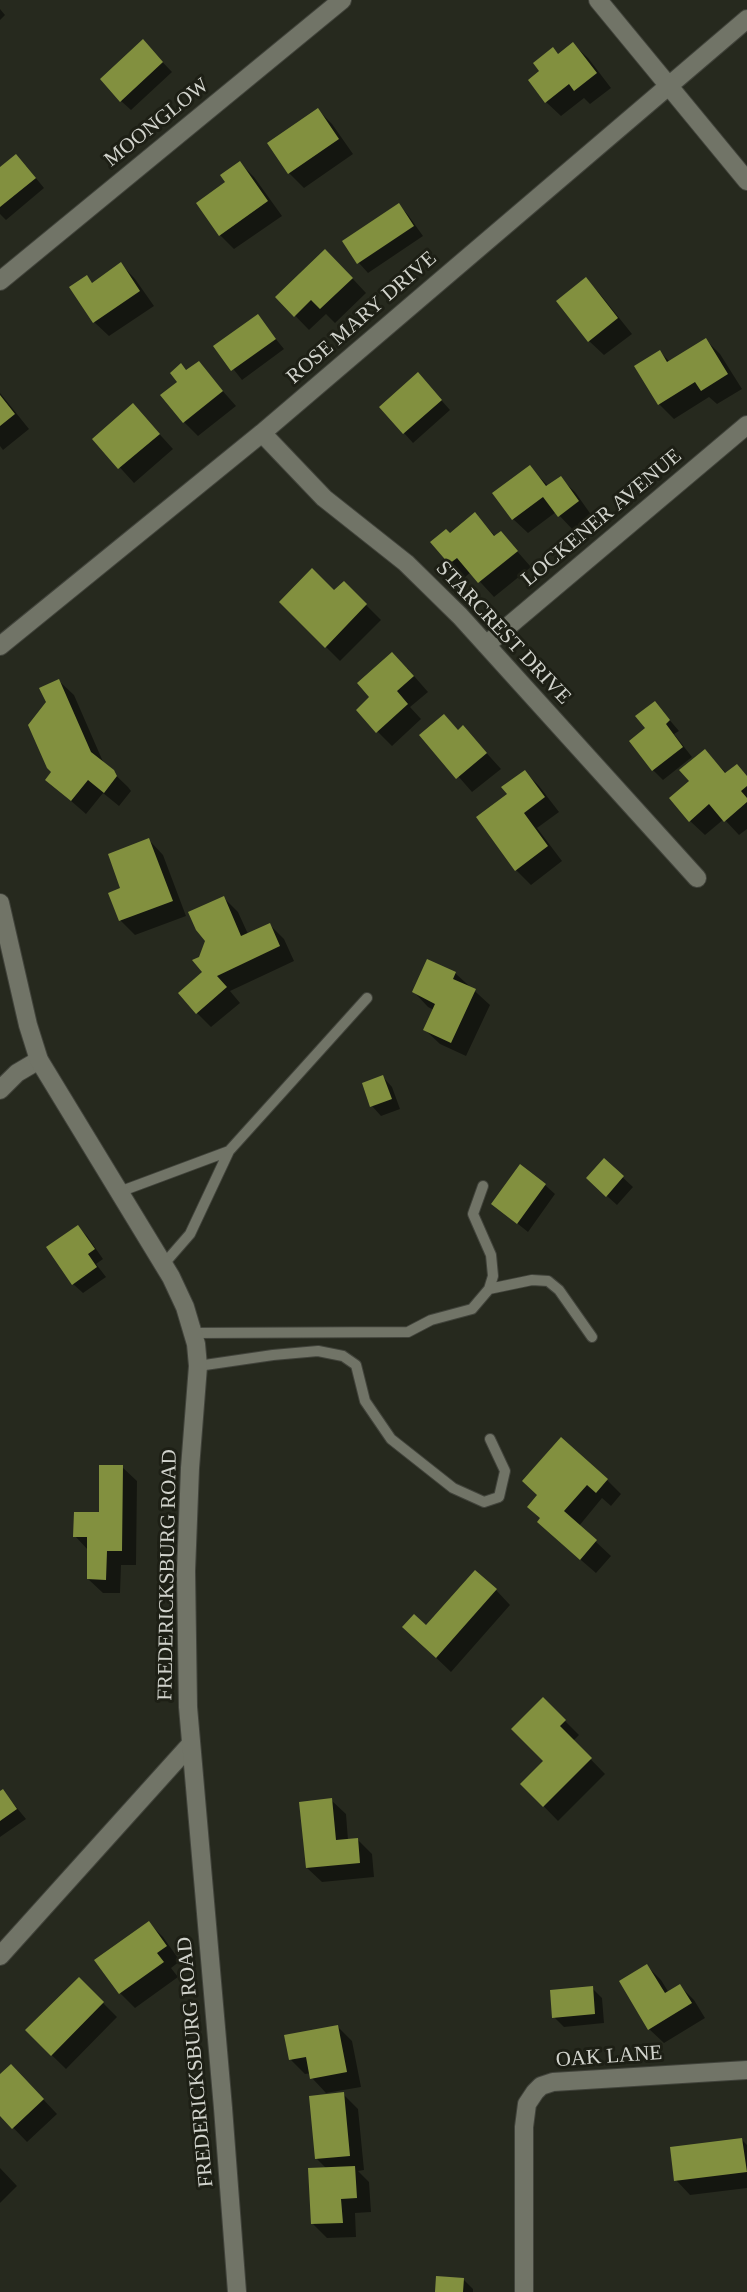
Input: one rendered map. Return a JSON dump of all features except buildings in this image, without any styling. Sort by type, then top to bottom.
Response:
[{"type":"street","name":"MOONGLOW","points":[[0,281],[342,0]]},
{"type":"street","points":[[598,0],[747,181]]},
{"type":"street","name":"ROSE MARY DRIVE","points":[[0,646],[262,433],[747,18]]},
{"type":"street","name":"LOCKENER AVENUE","points":[[486,645],[747,425]]},
{"type":"street","name":"STARCREST DRIVE","points":[[262,433],[324,498],[406,563],[460,616],[697,878]]},
{"type":"street","name":"FREDERICKSBURG ROAD","points":[[0,903],[28,1024],[39,1060],[163,1265],[185,1307],[194,1333],[198,1366],[190,1468],[186,1571],[190,1745],[223,2108],[237,2292]]},
{"type":"street","points":[[0,1090],[17,1073],[39,1060]]},
{"type":"street","points":[[0,1956],[190,1745]]},
{"type":"street","name":"OAK LANE","points":[[524,2292],[524,2127],[527,2104],[541,2086],[553,2082],[747,2070]]},
{"type":"lane","points":[[163,1265],[190,1234],[229,1151],[367,998]]},
{"type":"lane","points":[[119,1192],[229,1151]]},
{"type":"lane","points":[[194,1333],[408,1332],[431,1320],[472,1309],[489,1289],[494,1276],[491,1255],[473,1214],[483,1186]]},
{"type":"lane","points":[[489,1289],[532,1280],[548,1281],[559,1290],[592,1337]]},
{"type":"lane","points":[[198,1366],[318,1351],[343,1356],[356,1365],[365,1401],[391,1438],[453,1488],[484,1502],[499,1497],[505,1471],[490,1439]]}]
